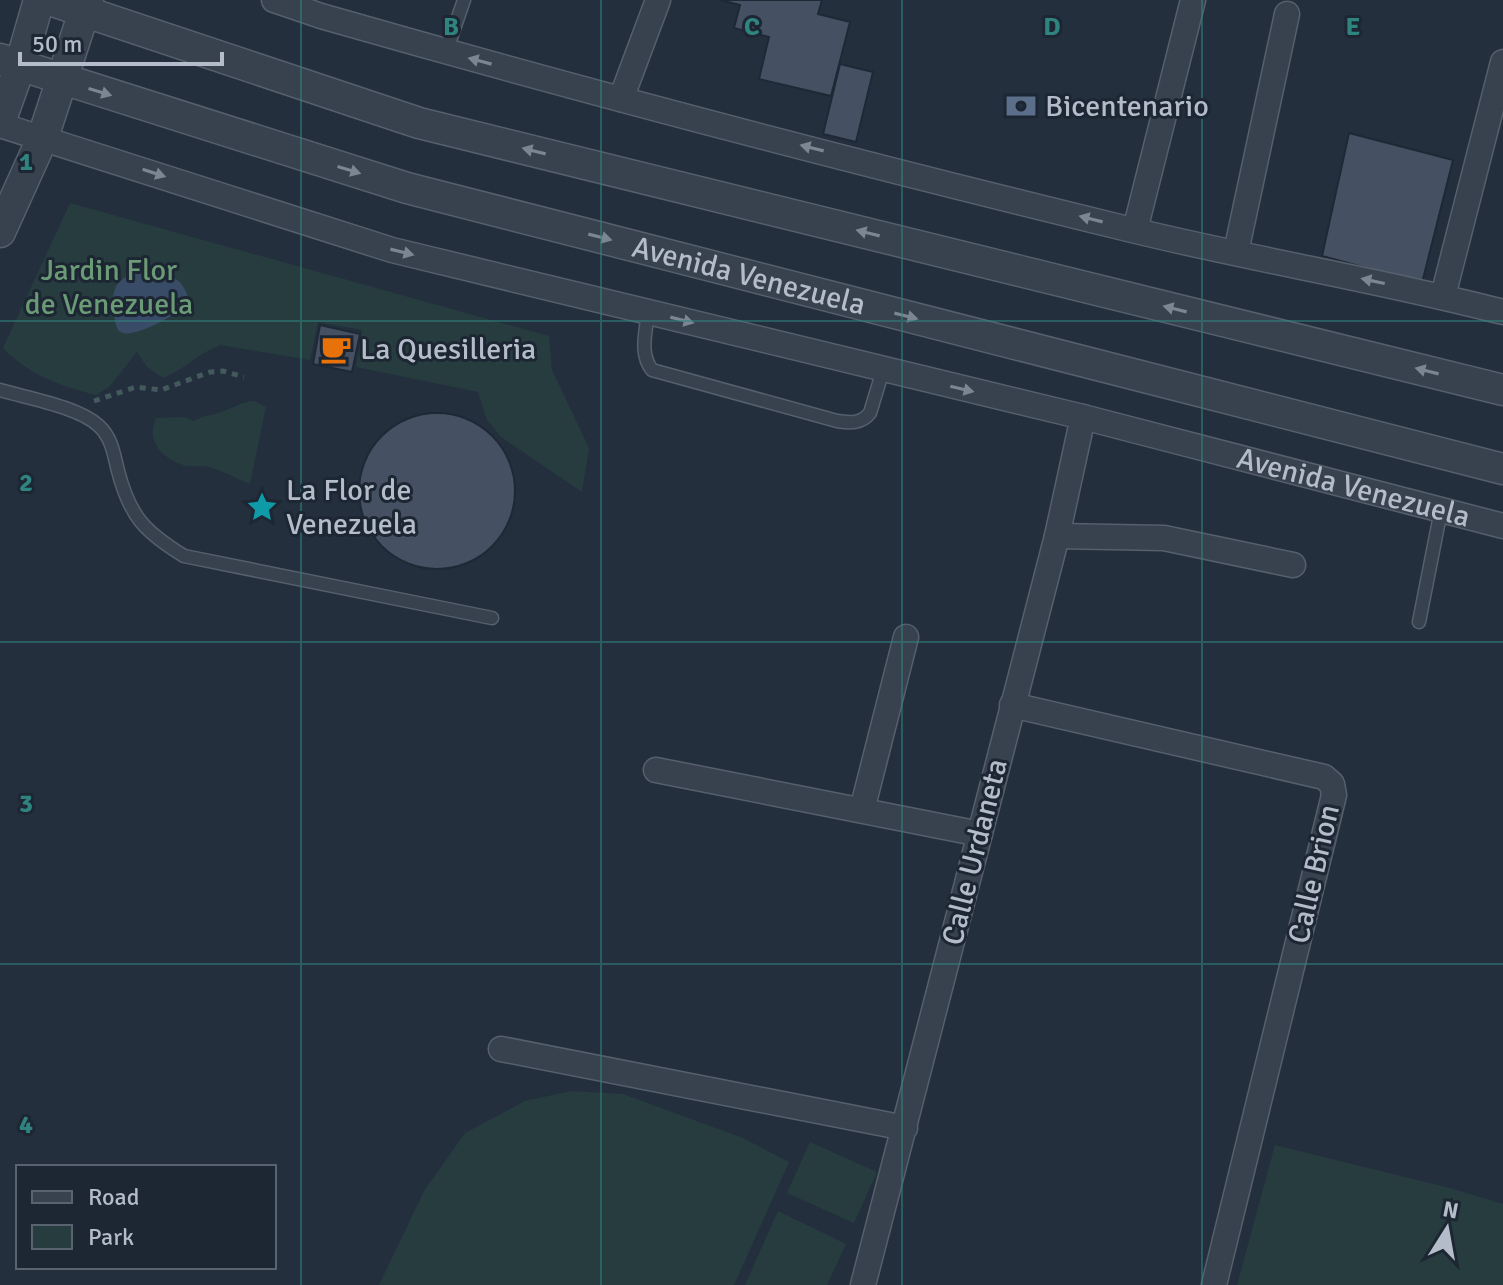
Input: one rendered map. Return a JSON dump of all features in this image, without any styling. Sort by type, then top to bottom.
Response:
[{"type":"street","points":[[0,123],[10,63],[39,0]]},
{"type":"street","points":[[50,0],[85,6],[419,123],[1503,390]]},
{"type":"street","points":[[274,0],[322,8],[446,52],[621,99],[1135,230],[1443,296],[1503,312]]},
{"type":"street","points":[[621,99],[658,0]]},
{"type":"street","points":[[1135,230],[1193,0]]},
{"type":"street","points":[[0,232],[43,137],[85,6]]},
{"type":"street","points":[[1236,252],[1287,14]]},
{"type":"street","points":[[1443,296],[1503,62]]},
{"type":"street","name":"Avenida Venezuela","points":[[10,63],[407,188],[1503,469]]},
{"type":"street","name":"Avenida Venezuela","points":[[0,123],[392,250],[1083,417],[1503,526]]},
{"type":"street","name":"Calle Urdaneta","points":[[863,1285],[1057,536],[1083,417]]},
{"type":"street","points":[[1057,536],[1164,538],[1293,565]]},
{"type":"street","points":[[862,810],[906,637]]},
{"type":"street","name":"Calle Brion","points":[[1012,705],[1324,777],[1332,784],[1334,795],[1214,1285]]},
{"type":"street","points":[[656,770],[980,834]]},
{"type":"street","points":[[501,1049],[905,1128]]},
{"type":"lane","points":[[446,52],[464,0]]},
{"type":"lane","points":[[648,312],[644,351],[646,362],[652,370],[837,421],[848,423],[865,419],[870,413],[883,370]]},
{"type":"lane","points":[[0,390],[76,413],[98,426],[112,444],[131,510],[154,537],[184,556],[492,618]]},
{"type":"lane","points":[[1419,622],[1441,510]]},
{"type":"path","points":[[84,398],[96,401],[136,387],[161,390],[210,372],[223,371],[244,377]]},
{"type":"green space","name":"Jardin Flor de Venezuela","points":[[70,203],[549,336],[552,370],[589,448],[582,492],[501,437],[487,420],[478,392],[356,367],[362,330],[318,322],[310,360],[220,345],[163,378],[147,367],[137,352],[109,387],[96,395],[34,372],[3,348]]},
{"type":"green space","points":[[255,401],[266,407],[250,484],[214,468],[175,462],[162,453],[154,441],[156,418],[184,417],[194,421]]},
{"type":"green space","points":[[571,1091],[623,1094],[743,1138],[789,1162],[734,1285],[379,1285],[424,1191],[465,1133],[525,1101]]},
{"type":"green space","points":[[810,1142],[877,1172],[854,1223],[787,1193]]},
{"type":"green space","points":[[1275,1145],[1503,1204],[1503,1285],[1237,1285]]},
{"type":"green space","points":[[778,1211],[846,1244],[827,1285],[745,1285]]},
{"type":"water","points":[[153,270],[170,275],[183,286],[188,297],[182,308],[161,322],[141,330],[132,333],[119,331],[113,302],[116,286],[127,276]]},
{"type":"building","points":[[720,0],[822,0],[818,14],[850,22],[831,96],[759,79],[769,37],[734,28],[740,5]]},
{"type":"building","points":[[840,64],[873,72],[856,142],[823,134]]},
{"type":"building","points":[[1349,133],[1453,160],[1422,283],[1322,256]]},
{"type":"building","name":"La Quesilleria","points":[[320,325],[360,334],[352,372],[313,364]]},
{"type":"building","points":[[437,413],[467,419],[492,436],[509,461],[515,491],[509,521],[492,546],[467,563],[437,569],[407,563],[382,546],[365,521],[359,491],[365,461],[382,436],[407,419]]},
{"type":"place","name":"Bicentenario","points":[[1021,106]]},
{"type":"place","name":"La Quesilleria","points":[[336,349]]},
{"type":"place","name":"La Flor de Venezuela","points":[[262,507]]}]
